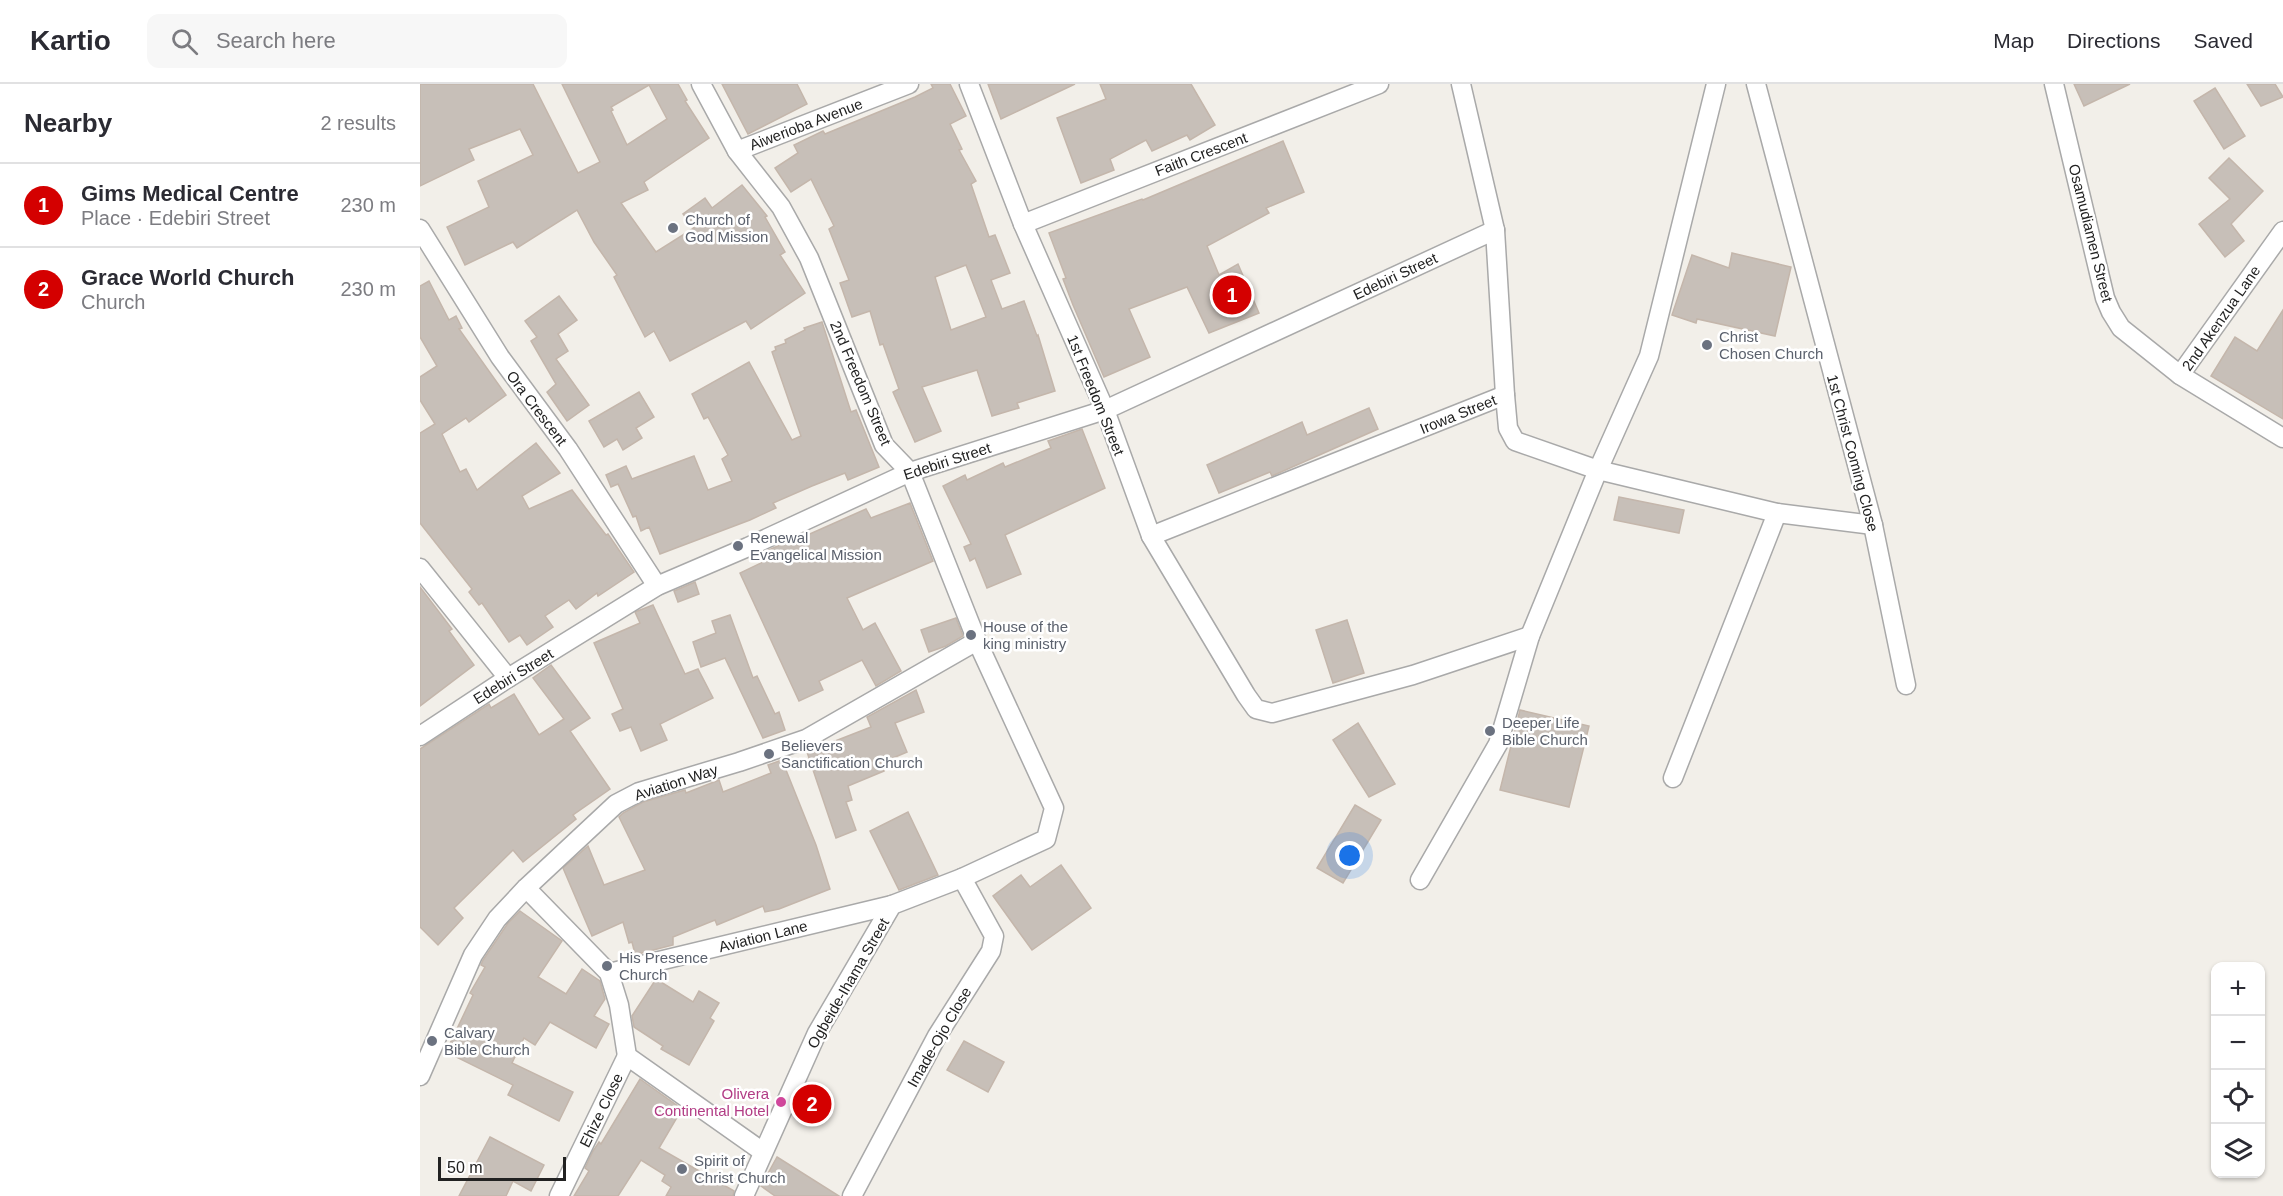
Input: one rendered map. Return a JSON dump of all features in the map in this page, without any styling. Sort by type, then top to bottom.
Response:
[{"type":"street","name":"2nd Freedom Street","points":[[701,84],[737,151],[782,207],[809,258],[884,445],[910,472],[977,640],[1054,808],[1049,823]]},
{"type":"street","name":"Aiwerioba Avenue","points":[[737,151],[909,84]]},
{"type":"street","name":"1st Freedom Street","points":[[969,84],[1023,224],[1105,410],[1151,536],[1246,695],[1257,709],[1272,713],[1413,675],[1530,636]]},
{"type":"street","name":"Faith Crescent","points":[[1023,224],[1379,84]]},
{"type":"street","name":"Irowa Street","points":[[1151,536],[1504,395],[1495,230],[1461,84]]},
{"type":"street","name":"1st Christ Coming Close","points":[[1756,84],[1873,525],[1906,685]]},
{"type":"street","name":"Osamudiamen Street","points":[[2054,84],[2105,298],[2121,328],[2180,375],[2283,438]]},
{"type":"street","points":[[1420,880],[1498,744],[1530,636],[1598,470],[1649,356],[1720,87]]},
{"type":"street","name":"Ora Crescent","points":[[420,229],[500,357],[568,449],[657,586]]},
{"type":"street","name":"Edebiri Street","points":[[420,736],[508,678],[657,586],[748,547],[910,472],[1105,410],[1495,230]]},
{"type":"street","name":"2nd Akenzua Lane","points":[[2180,375],[2283,231]]},
{"type":"street","points":[[1504,395],[1508,428],[1515,441],[1598,470],[1777,513],[1873,525]]},
{"type":"street","points":[[1673,778],[1777,513]]},
{"type":"street","points":[[420,568],[508,678]]},
{"type":"street","name":"Aviation Way","points":[[420,1076],[473,955],[497,919],[526,888],[616,804],[639,792],[806,739],[977,640]]},
{"type":"street","name":"Ogbeide-Ihama Street","points":[[744,1196],[817,1033],[892,905],[962,878],[1046,839],[1049,823]]},
{"type":"street","name":"Imade-Ojo Close","points":[[852,1196],[937,1036],[990,951],[994,936],[962,878]]},
{"type":"street","points":[[526,888],[609,973],[619,1005],[627,1056],[763,1152]]},
{"type":"street","name":"Aviation Lane","points":[[609,973],[892,905]]},
{"type":"street","name":"Ehize Close","points":[[559,1196],[627,1056]]},
{"type":"building","points":[[420,84],[533,84],[578,173],[600,162],[562,84],[678,84],[687,100],[685,101],[709,138],[644,182],[648,190],[621,203],[656,252],[694,228],[683,214],[705,198],[712,208],[742,185],[767,216],[765,217],[785,252],[780,255],[805,293],[751,329],[746,321],[670,361],[654,331],[645,337],[614,277],[617,275],[594,242],[577,210],[517,248],[513,242],[465,265],[447,227],[489,207],[478,181],[533,155],[520,129],[469,149],[474,160],[420,186]],"holes":[[[649,85],[667,119],[627,145],[611,107]]]},
{"type":"building","points":[[722,84],[797,84],[807,104],[748,134]]},
{"type":"building","points":[[931,84],[950,84],[966,116],[950,124],[962,149],[959,150],[976,181],[971,184],[989,237],[995,235],[1010,273],[991,280],[1002,309],[1024,301],[1038,335],[1055,391],[1017,403],[1019,408],[992,416],[977,370],[922,387],[941,431],[915,442],[893,392],[899,389],[883,344],[880,345],[870,311],[852,317],[840,283],[849,280],[829,229],[834,226],[811,179],[791,192],[775,168],[798,153],[794,145],[823,131],[825,134],[933,88]],"holes":[[[966,265],[986,317],[951,330],[935,277]]]},
{"type":"building","points":[[988,84],[1075,84],[1001,119]]},
{"type":"building","points":[[1100,84],[1191,84],[1215,125],[1190,140],[1187,135],[1152,151],[1146,140],[1110,159],[1114,170],[1081,183],[1057,118],[1106,99]]},
{"type":"building","points":[[2074,84],[2130,84],[2084,106]]},
{"type":"building","points":[[2247,84],[2275,84],[2283,97],[2261,106]]},
{"type":"building","points":[[2215,88],[2245,136],[2224,149],[2194,101]]},
{"type":"building","points":[[1283,141],[1304,192],[1266,208],[1269,213],[1207,246],[1219,275],[1238,264],[1259,313],[1209,333],[1187,287],[1129,309],[1150,357],[1104,377],[1063,279],[1066,278],[1049,233],[1143,200]]},
{"type":"building","points":[[2229,158],[2263,191],[2231,224],[2244,241],[2225,257],[2199,224],[2230,199],[2209,178]]},
{"type":"building","points":[[1732,253],[1791,267],[1775,336],[1697,319],[1696,323],[1672,315],[1692,255],[1729,268]]},
{"type":"building","points":[[429,281],[449,320],[456,316],[462,328],[459,329],[506,395],[469,422],[466,418],[442,434],[460,472],[466,469],[477,490],[536,443],[560,473],[522,496],[529,509],[572,490],[606,535],[608,534],[634,572],[598,596],[597,593],[576,609],[569,600],[545,616],[553,627],[527,645],[520,635],[509,642],[482,603],[479,605],[469,592],[472,589],[420,523],[420,433],[435,424],[420,400],[420,377],[437,366],[420,337],[420,286]]},
{"type":"building","points":[[559,296],[577,320],[558,334],[568,351],[556,359],[589,405],[567,421],[547,392],[556,384],[531,341],[537,337],[525,321]]},
{"type":"building","points":[[2283,310],[2283,419],[2211,376],[2235,337],[2257,351]]},
{"type":"building","points":[[822,322],[851,412],[856,410],[879,467],[848,480],[845,473],[812,486],[773,503],[776,508],[750,520],[660,554],[649,527],[641,531],[636,516],[633,517],[618,484],[611,487],[606,475],[626,466],[632,479],[694,456],[708,490],[732,481],[722,459],[728,455],[708,417],[704,419],[692,394],[749,362],[792,440],[801,436],[772,352],[776,350],[775,347],[786,343],[785,340],[805,330],[804,328]]},
{"type":"building","points":[[639,392],[654,417],[636,428],[642,438],[623,450],[617,439],[604,447],[589,421]]},
{"type":"building","points":[[1369,408],[1378,429],[1272,476],[1270,472],[1219,493],[1207,465],[1302,422],[1307,435]]},
{"type":"building","points":[[1082,429],[1105,488],[1005,535],[1021,574],[987,588],[975,558],[970,561],[964,547],[971,544],[943,486],[965,475],[967,480],[1003,463],[1005,467],[1051,448],[1048,441]]},
{"type":"building","points":[[1619,497],[1684,510],[1679,533],[1614,520]]},
{"type":"building","points":[[910,503],[933,561],[847,598],[863,630],[875,623],[901,671],[876,686],[862,660],[819,681],[823,690],[799,701],[740,573],[765,561],[762,553],[793,539],[794,541],[866,509],[871,518]]},
{"type":"building","points":[[695,582],[699,594],[678,602],[674,591]]},
{"type":"building","points":[[420,587],[452,629],[449,631],[474,665],[420,706]]},
{"type":"building","points":[[653,605],[685,674],[698,669],[713,698],[660,724],[667,740],[641,751],[631,727],[620,731],[612,714],[623,709],[594,643],[640,623],[635,612]]},
{"type":"building","points":[[730,615],[753,678],[757,676],[775,714],[779,712],[785,730],[763,738],[725,658],[701,667],[693,642],[716,633],[712,621]]},
{"type":"building","points":[[956,618],[963,636],[946,646],[929,652],[921,630]]},
{"type":"building","points":[[1347,620],[1364,673],[1333,683],[1316,630]]},
{"type":"building","points":[[551,665],[590,718],[570,731],[610,789],[573,815],[576,819],[523,862],[513,850],[454,908],[463,918],[438,945],[420,927],[420,749],[489,704],[491,708],[514,694],[539,735],[564,719],[533,678]]},
{"type":"building","points":[[916,690],[924,712],[895,723],[907,752],[881,763],[884,771],[848,786],[852,800],[846,802],[856,830],[836,838],[807,752],[871,727],[867,717]]},
{"type":"building","points":[[1520,710],[1589,726],[1569,807],[1500,790]]},
{"type":"building","points":[[1358,723],[1395,784],[1369,797],[1333,740]]},
{"type":"building","points":[[782,760],[816,845],[830,889],[779,909],[765,912],[763,906],[717,925],[715,920],[673,937],[673,945],[638,954],[635,954],[632,942],[629,943],[623,922],[592,936],[563,868],[588,846],[604,885],[645,870],[619,817],[623,813],[643,802],[685,790],[686,793],[719,780],[723,792],[771,773],[768,765]]},
{"type":"building","points":[[1355,805],[1381,820],[1343,883],[1317,868]]},
{"type":"building","points":[[908,812],[938,875],[899,890],[870,831]]},
{"type":"building","points":[[1061,865],[1091,908],[1032,950],[993,896],[1021,875],[1030,887]]},
{"type":"building","points":[[520,911],[562,941],[538,977],[566,994],[582,969],[600,981],[605,999],[594,1016],[609,1024],[596,1048],[550,1022],[535,1045],[524,1038],[512,1063],[573,1092],[559,1121],[508,1095],[513,1085],[446,1052],[473,995],[470,993],[485,967],[481,965],[483,960],[508,923]]},
{"type":"building","points":[[656,979],[693,1002],[699,991],[719,1003],[710,1018],[714,1021],[689,1065],[661,1049],[663,1046],[634,1027],[632,1016]]},
{"type":"building","points":[[964,1041],[1004,1062],[988,1092],[947,1070]]},
{"type":"building","points":[[640,1079],[682,1109],[659,1148],[734,1191],[733,1196],[666,1196],[671,1187],[662,1181],[665,1175],[641,1160],[618,1196],[574,1196],[589,1171],[585,1168],[593,1151],[599,1142],[601,1144]]},
{"type":"building","points":[[490,1137],[544,1165],[531,1191],[513,1181],[506,1196],[459,1196]]},
{"type":"building","points":[[777,1157],[839,1196],[775,1196],[761,1186]]},
{"type":"place","name":"Church of God Mission","points":[[673,228]]},
{"type":"place","name":"Gims Medical Centre","points":[[1232,295]]},
{"type":"place","name":"Christ Chosen Church","points":[[1707,345]]},
{"type":"place","name":"Renewal Evangelical Mission","points":[[738,546]]},
{"type":"place","name":"House of the king ministry","points":[[971,635]]},
{"type":"place","name":"Deeper Life Bible Church","points":[[1490,731]]},
{"type":"place","name":"Believers Sanctification Church","points":[[769,754]]},
{"type":"place","name":"His Presence Church","points":[[607,966]]},
{"type":"place","name":"Calvary Bible Church","points":[[432,1041]]},
{"type":"place","name":"Olivera Continental Hotel","points":[[781,1102]]},
{"type":"place","name":"Grace World Church","points":[[812,1104]]},
{"type":"place","name":"Spirit of Christ Church","points":[[682,1169]]}]
